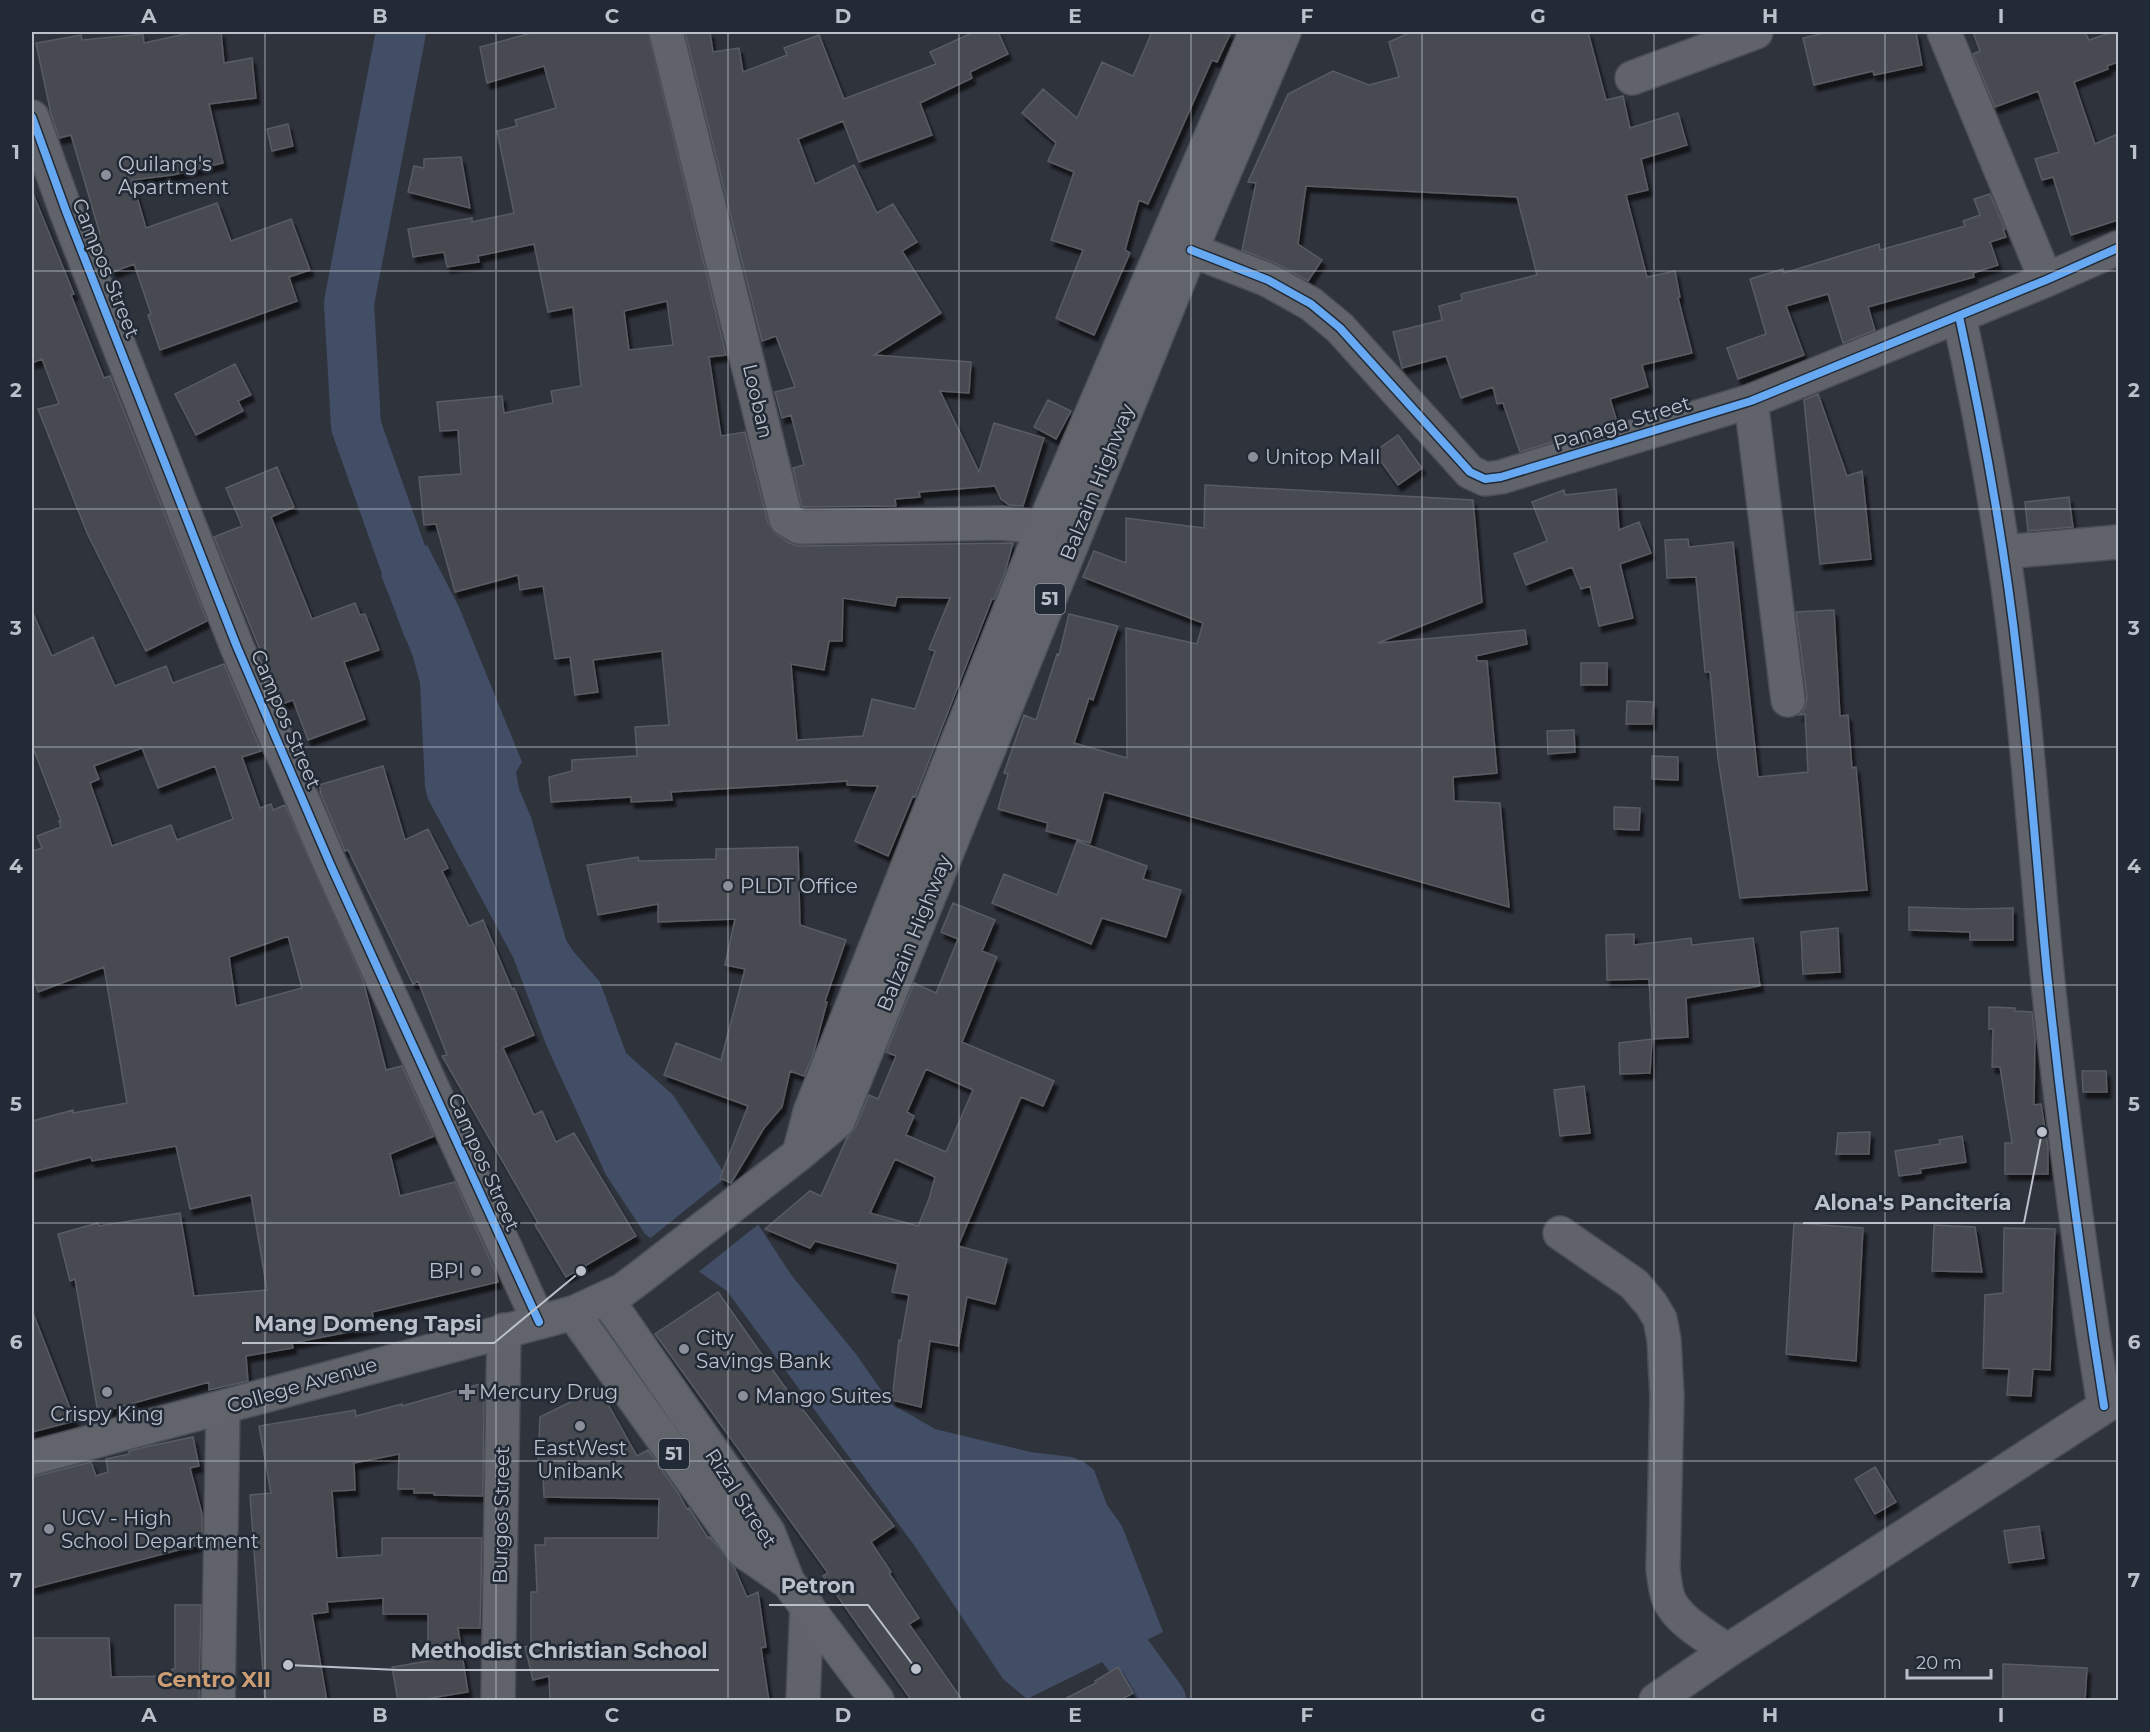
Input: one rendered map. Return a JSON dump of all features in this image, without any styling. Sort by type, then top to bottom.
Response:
[{"type":"main road","name":"Balzain Highway","points":[[790,1162],[1044,527],[1256,32]]},
{"type":"main road","name":"Balzain Highway","points":[[573,1313],[606,1298],[643,1275],[790,1162],[838,1121],[1191,250],[1284,32]]},
{"type":"main road","name":"Rizal Street","points":[[606,1298],[768,1532],[797,1594],[877,1701]]},
{"type":"main road","name":"College Avenue","points":[[32,1458],[573,1313]]},
{"type":"main road","name":"Rizal Street","points":[[573,1313],[743,1551],[797,1594]]},
{"type":"street","name":"Looban","points":[[666,32],[786,519],[800,526],[810,527],[1001,523],[1044,527]]},
{"type":"street","points":[[1632,78],[1756,32]]},
{"type":"street","points":[[1944,32],[2046,280]]},
{"type":"street","name":"Campos Street","points":[[32,117],[66,211],[237,647],[331,866],[539,1322]]},
{"type":"street","name":"Panaga Street","points":[[1191,250],[1268,280],[1311,304],[1340,328],[1470,472],[1485,479],[1501,477],[1751,401],[2046,280],[2118,248]]},
{"type":"street","points":[[1656,1701],[1727,1651],[2111,1402],[2085,1289],[2049,988],[2018,664],[2003,552],[1980,410],[1959,316]]},
{"type":"street","points":[[1751,401],[1788,700]]},
{"type":"street","points":[[2003,552],[2118,543]]},
{"type":"street","points":[[1560,1233],[1634,1284],[1660,1319],[1664,1340],[1667,1397],[1663,1570],[1666,1590],[1671,1603],[1681,1616],[1727,1651]]},
{"type":"street","name":"Burgos Street","points":[[498,1701],[504,1330]]},
{"type":"street","points":[[218,1701],[223,1408]]},
{"type":"street","points":[[797,1594],[803,1701]]},
{"type":"water","points":[[427,545],[459,607],[522,762],[516,772],[519,789],[531,817],[566,940],[600,982],[626,1053],[673,1095],[792,1276],[856,1354],[890,1403],[935,1429],[1030,1452],[1072,1457],[1084,1462],[1094,1470],[1107,1505],[1122,1526],[1163,1632],[1027,1699],[1003,1679],[914,1545],[727,1291],[645,1234],[606,1175],[547,1047],[513,957],[428,799],[425,787],[420,683],[413,657],[381,575]]},
{"type":"pier","points":[[729,1175],[760,1223],[696,1274],[648,1240]]},
{"type":"building","points":[[194,32],[221,32],[224,63],[252,58],[256,98],[209,104],[223,163],[173,175],[132,180],[146,228],[217,203],[231,241],[291,219],[310,270],[289,277],[297,301],[160,350],[148,315],[151,314],[134,264],[113,272],[100,246],[96,236],[100,234],[71,135],[59,138],[51,114],[36,43],[81,35],[82,40],[143,34],[144,43]]},
{"type":"building","points":[[535,32],[648,32],[726,355],[709,357],[721,436],[745,432],[768,523],[776,534],[789,543],[799,546],[1013,543],[1005,572],[994,599],[992,599],[915,797],[913,796],[888,856],[855,841],[878,786],[847,785],[847,781],[671,792],[672,800],[631,802],[631,797],[551,802],[549,777],[572,771],[572,760],[637,756],[635,727],[669,725],[662,651],[593,660],[598,692],[575,695],[570,657],[555,659],[543,586],[520,590],[518,575],[455,592],[436,524],[424,525],[419,477],[461,474],[458,430],[440,431],[437,402],[502,396],[504,413],[553,403],[551,391],[581,386],[573,307],[548,312],[534,244],[478,256],[479,262],[447,267],[444,252],[413,257],[408,229],[472,218],[472,222],[514,213],[497,131],[517,126],[515,120],[556,108],[544,66],[487,83],[480,47]],"holes":[[[667,301],[673,345],[629,350],[624,311]],[[897,597],[950,598],[929,649],[935,651],[915,709],[872,699],[863,736],[797,740],[791,664],[824,670],[829,641],[842,641],[843,598],[895,606]]]},
{"type":"building","points":[[685,32],[710,32],[713,52],[739,48],[743,72],[787,55],[784,48],[819,35],[844,99],[936,64],[930,52],[974,32],[998,32],[1008,54],[970,72],[972,78],[920,103],[932,135],[859,162],[843,121],[798,139],[815,184],[854,165],[877,213],[893,204],[917,242],[902,251],[941,313],[874,355],[971,362],[969,393],[940,391],[979,472],[994,423],[1044,438],[1023,506],[1009,505],[1001,499],[995,486],[919,492],[920,497],[895,499],[896,506],[802,507],[793,468],[804,465],[791,415],[782,418],[775,392],[795,387],[776,336],[762,341]]},
{"type":"building","points":[[1152,32],[1231,32],[1217,62],[1212,60],[1148,204],[1139,200],[1125,250],[1130,253],[1094,335],[1056,318],[1083,250],[1051,240],[1074,172],[1048,161],[1056,143],[1022,113],[1043,89],[1077,118],[1102,62],[1133,76]]},
{"type":"building","points":[[1411,32],[1588,32],[1606,100],[1623,96],[1630,128],[1678,113],[1687,145],[1641,159],[1648,190],[1626,195],[1647,277],[1675,271],[1680,297],[1678,298],[1692,353],[1642,365],[1648,387],[1610,399],[1617,422],[1520,452],[1503,403],[1497,404],[1493,387],[1461,398],[1446,356],[1402,368],[1393,332],[1442,320],[1439,306],[1462,300],[1461,294],[1537,275],[1517,197],[1306,186],[1298,244],[1322,260],[1308,281],[1277,264],[1242,250],[1256,183],[1248,182],[1288,94],[1333,71],[1369,85],[1399,77],[1389,42]]},
{"type":"building","points":[[1829,32],[1916,32],[1922,65],[1874,75],[1873,71],[1814,85],[1803,38]]},
{"type":"building","points":[[1973,32],[2085,32],[2089,40],[2118,32],[2118,62],[2107,66],[2108,69],[2074,82],[2095,144],[2118,134],[2118,220],[2071,235],[2053,177],[2042,180],[2035,159],[2059,152],[2038,91],[1995,107],[1973,54],[1980,51]]},
{"type":"building","points":[[288,124],[293,146],[272,151],[267,129]]},
{"type":"building","points":[[461,157],[470,208],[408,192],[414,166],[424,168],[424,159]]},
{"type":"building","points":[[32,191],[74,294],[71,295],[104,378],[110,376],[207,621],[146,651],[87,533],[38,409],[59,404],[42,359],[32,363]]},
{"type":"building","points":[[1990,194],[2005,229],[2003,229],[2006,237],[1990,242],[1998,265],[1973,273],[1974,277],[1868,307],[1875,330],[1843,343],[1828,294],[1786,306],[1804,355],[1738,379],[1727,348],[1766,334],[1750,279],[1783,269],[1784,273],[1879,244],[1880,250],[1965,226],[1963,221],[1980,215],[1974,199]]},
{"type":"building","points":[[235,364],[251,395],[238,401],[243,411],[196,435],[175,394]]},
{"type":"building","points":[[1818,394],[1847,476],[1862,471],[1871,559],[1820,564],[1804,400]]},
{"type":"building","points":[[1048,400],[1071,411],[1056,439],[1034,427]]},
{"type":"building","points":[[1398,435],[1422,468],[1398,485],[1374,452]]},
{"type":"building","points":[[277,467],[294,507],[271,517],[312,619],[355,603],[360,615],[365,614],[379,650],[344,662],[365,719],[308,740],[293,700],[282,704],[214,537],[242,526],[226,488]]},
{"type":"building","points":[[1205,485],[1473,500],[1482,602],[1378,643],[1525,630],[1527,644],[1476,656],[1477,661],[1487,661],[1497,773],[1453,777],[1454,801],[1500,803],[1509,907],[1104,792],[1090,843],[1046,831],[1048,823],[998,809],[1008,774],[1004,773],[1024,715],[1036,720],[1057,654],[1059,655],[1069,614],[1118,626],[1093,700],[1089,698],[1074,743],[1127,758],[1126,628],[1197,644],[1203,623],[1083,577],[1094,551],[1126,563],[1126,518],[1204,528]]},
{"type":"building","points":[[1616,489],[1619,530],[1639,522],[1651,553],[1620,564],[1633,618],[1599,626],[1590,586],[1581,589],[1572,567],[1526,585],[1514,554],[1547,541],[1532,502],[1564,490],[1565,495]]},
{"type":"building","points":[[2069,497],[2073,527],[2028,531],[2025,502]]},
{"type":"building","points":[[1688,539],[1689,547],[1733,542],[1758,777],[1808,772],[1805,714],[1799,715],[1805,707],[1807,698],[1796,612],[1834,610],[1840,716],[1848,715],[1852,768],[1856,767],[1867,890],[1740,898],[1718,759],[1710,672],[1705,672],[1696,577],[1667,578],[1665,540]]},
{"type":"building","points":[[32,611],[52,656],[93,637],[115,686],[166,666],[173,683],[224,664],[261,751],[242,757],[260,808],[271,804],[273,810],[285,805],[363,980],[386,1070],[402,1066],[434,1136],[390,1154],[400,1196],[455,1182],[498,1282],[372,1312],[375,1327],[292,1343],[293,1348],[246,1356],[248,1381],[209,1390],[209,1382],[98,1413],[75,1279],[70,1281],[58,1234],[98,1223],[99,1226],[180,1213],[194,1296],[267,1290],[251,1195],[190,1209],[176,1146],[92,1161],[91,1157],[32,1172],[32,1121],[73,1110],[73,1113],[127,1103],[104,967],[38,992],[32,974],[32,851],[42,848],[37,836],[61,827],[59,821],[61,821],[32,745]],"holes":[[[142,748],[158,788],[215,766],[233,819],[177,840],[171,825],[112,846],[90,783],[99,779],[94,766]],[[288,936],[302,988],[236,1006],[229,957]]]},
{"type":"building","points":[[1581,663],[1607,663],[1607,685],[1581,685]]},
{"type":"building","points":[[1627,701],[1653,702],[1652,724],[1626,724]]},
{"type":"building","points":[[1574,730],[1575,752],[1548,754],[1547,731]]},
{"type":"building","points":[[1652,756],[1678,757],[1678,780],[1652,779]]},
{"type":"building","points":[[383,766],[405,840],[428,829],[448,868],[442,871],[469,926],[483,920],[512,989],[514,988],[534,1035],[503,1048],[534,1115],[542,1111],[556,1142],[574,1133],[636,1236],[566,1277],[535,1225],[538,1223],[442,1056],[447,1055],[418,981],[413,984],[348,850],[345,851],[320,792],[319,785]]},
{"type":"building","points":[[1614,807],[1640,808],[1639,830],[1614,829]]},
{"type":"building","points":[[1077,841],[1147,866],[1143,879],[1181,890],[1166,937],[1102,918],[1091,944],[992,903],[1004,874],[1057,895]]},
{"type":"building","points":[[798,847],[800,925],[846,940],[825,1001],[827,1002],[813,1055],[804,1076],[790,1071],[782,1107],[764,1128],[731,1183],[720,1178],[748,1106],[664,1075],[676,1043],[721,1060],[745,969],[725,965],[735,919],[658,922],[658,904],[598,915],[587,865],[638,857],[639,861],[716,859],[716,849]]},
{"type":"building","points":[[953,903],[995,920],[982,951],[997,957],[962,1042],[1054,1081],[1043,1106],[1021,1097],[958,1246],[1007,1259],[995,1304],[967,1297],[958,1346],[930,1341],[921,1407],[892,1400],[899,1340],[901,1341],[909,1295],[892,1292],[898,1264],[815,1241],[810,1248],[765,1229],[810,1191],[821,1196],[869,1095],[878,1099],[896,1056],[886,1052],[914,983],[936,993],[958,939],[941,932]],"holes":[[[926,1069],[973,1090],[946,1152],[906,1135],[914,1116],[907,1112]],[[895,1159],[935,1177],[918,1226],[870,1213]]]},
{"type":"building","points":[[1909,907],[2013,908],[2013,940],[1970,940],[1970,932],[1909,930]]},
{"type":"building","points":[[1838,928],[1840,972],[1803,974],[1801,932]]},
{"type":"building","points":[[1634,934],[1634,945],[1691,938],[1692,945],[1753,938],[1760,986],[1686,998],[1688,1037],[1652,1039],[1649,979],[1607,980],[1606,935]]},
{"type":"building","points":[[1989,1007],[2015,1008],[2015,1011],[2032,1012],[2035,1038],[2034,1105],[2041,1104],[2048,1147],[2048,1174],[2005,1174],[2005,1143],[2012,1143],[2000,1067],[1992,1067],[1993,1029],[1989,1029]]},
{"type":"building","points":[[1652,1039],[1650,1073],[1620,1074],[1619,1043]]},
{"type":"building","points":[[2082,1071],[2106,1071],[2107,1092],[2083,1092]]},
{"type":"building","points":[[1584,1086],[1590,1133],[1560,1136],[1554,1090]]},
{"type":"building","points":[[1870,1132],[1869,1154],[1836,1154],[1838,1133]]},
{"type":"building","points":[[1962,1136],[1966,1162],[1920,1169],[1921,1173],[1899,1176],[1895,1151],[1940,1144],[1939,1140]]},
{"type":"building","points":[[1794,1223],[1863,1228],[1856,1361],[1786,1354]]},
{"type":"building","points":[[1934,1225],[1975,1227],[1982,1272],[1932,1271]]},
{"type":"building","points":[[2004,1228],[2055,1229],[2050,1370],[2033,1369],[2031,1396],[2007,1395],[2009,1369],[1983,1368],[1985,1295],[2003,1293]]},
{"type":"building","name":"Mango Suites","points":[[718,1292],[782,1383],[894,1526],[871,1542],[919,1618],[909,1624],[963,1701],[912,1701],[823,1576],[828,1573],[655,1334]]},
{"type":"building","points":[[32,1314],[75,1421],[32,1432]]},
{"type":"building","points":[[480,1384],[484,1398],[483,1496],[434,1495],[434,1493],[414,1493],[414,1489],[398,1489],[399,1454],[354,1463],[355,1490],[332,1491],[337,1558],[382,1555],[382,1538],[482,1538],[480,1628],[458,1628],[468,1692],[413,1701],[398,1701],[392,1667],[428,1661],[428,1614],[383,1614],[383,1598],[327,1602],[328,1612],[312,1614],[327,1701],[265,1701],[250,1495],[271,1493],[259,1426],[355,1410],[356,1416],[402,1404],[402,1406]]},
{"type":"building","points":[[599,1388],[637,1456],[648,1450],[708,1538],[710,1537],[734,1567],[747,1597],[758,1592],[766,1647],[761,1648],[769,1701],[550,1701],[549,1676],[533,1680],[525,1647],[531,1645],[531,1592],[537,1592],[535,1545],[545,1545],[545,1538],[658,1538],[659,1499],[544,1497],[543,1475],[538,1469],[540,1417]]},
{"type":"building","points":[[193,1437],[199,1466],[190,1468],[202,1514],[202,1544],[32,1588],[32,1477],[91,1462],[96,1476],[108,1472],[106,1459],[129,1454],[129,1451]]},
{"type":"building","points":[[1875,1467],[1896,1502],[1875,1514],[1855,1479]]},
{"type":"building","points":[[2039,1526],[2044,1558],[2009,1563],[2004,1531]]},
{"type":"building","points":[[175,1605],[201,1605],[199,1699],[32,1701],[32,1638],[109,1638],[111,1677],[172,1676],[172,1669],[175,1669]]},
{"type":"building","points":[[2003,1664],[2087,1668],[2085,1701],[2003,1700]]},
{"type":"building","points":[[1118,1667],[1133,1693],[1119,1701],[1061,1701],[1096,1683],[1095,1681]]},
{"type":"waterway","points":[[401,32],[349,303],[356,426],[427,626]]},
{"type":"waterway","points":[[1084,1597],[1161,1700]]},
{"type":"cycle path","points":[[32,117],[66,211],[237,647],[331,866],[539,1322]]},
{"type":"cycle path","points":[[1191,250],[1268,280],[1311,304],[1340,328],[1470,472],[1485,479],[1501,477],[1751,401],[2046,280],[2118,248]]},
{"type":"cycle path","points":[[1959,316],[1993,489],[2013,621],[2059,1082],[2104,1406]]},
{"type":"place","name":"Quilang's Apartment","points":[[106,175]]},
{"type":"place","name":"Unitop Mall","points":[[1253,457]]},
{"type":"place","name":"PLDT Office","points":[[728,886]]},
{"type":"place","name":"Alona's Pancitería","points":[[2042,1132]]},
{"type":"place","name":"BPI","points":[[476,1271]]},
{"type":"place","name":"Mang Domeng Tapsi","points":[[581,1271]]},
{"type":"place","name":"City Savings Bank","points":[[684,1349]]},
{"type":"place","name":"Crispy King","points":[[107,1392]]},
{"type":"place","name":"Mercury Drug","points":[[467,1392]]},
{"type":"place","name":"Mango Suites","points":[[743,1396]]},
{"type":"place","name":"EastWest Unibank","points":[[580,1426]]},
{"type":"place","name":"UCV - High School Department","points":[[49,1529]]},
{"type":"place","name":"Methodist Christian School","points":[[288,1665]]},
{"type":"place","name":"Petron","points":[[916,1669]]},
{"type":"district","name":"Centro XII","points":[[214,1679]]}]
